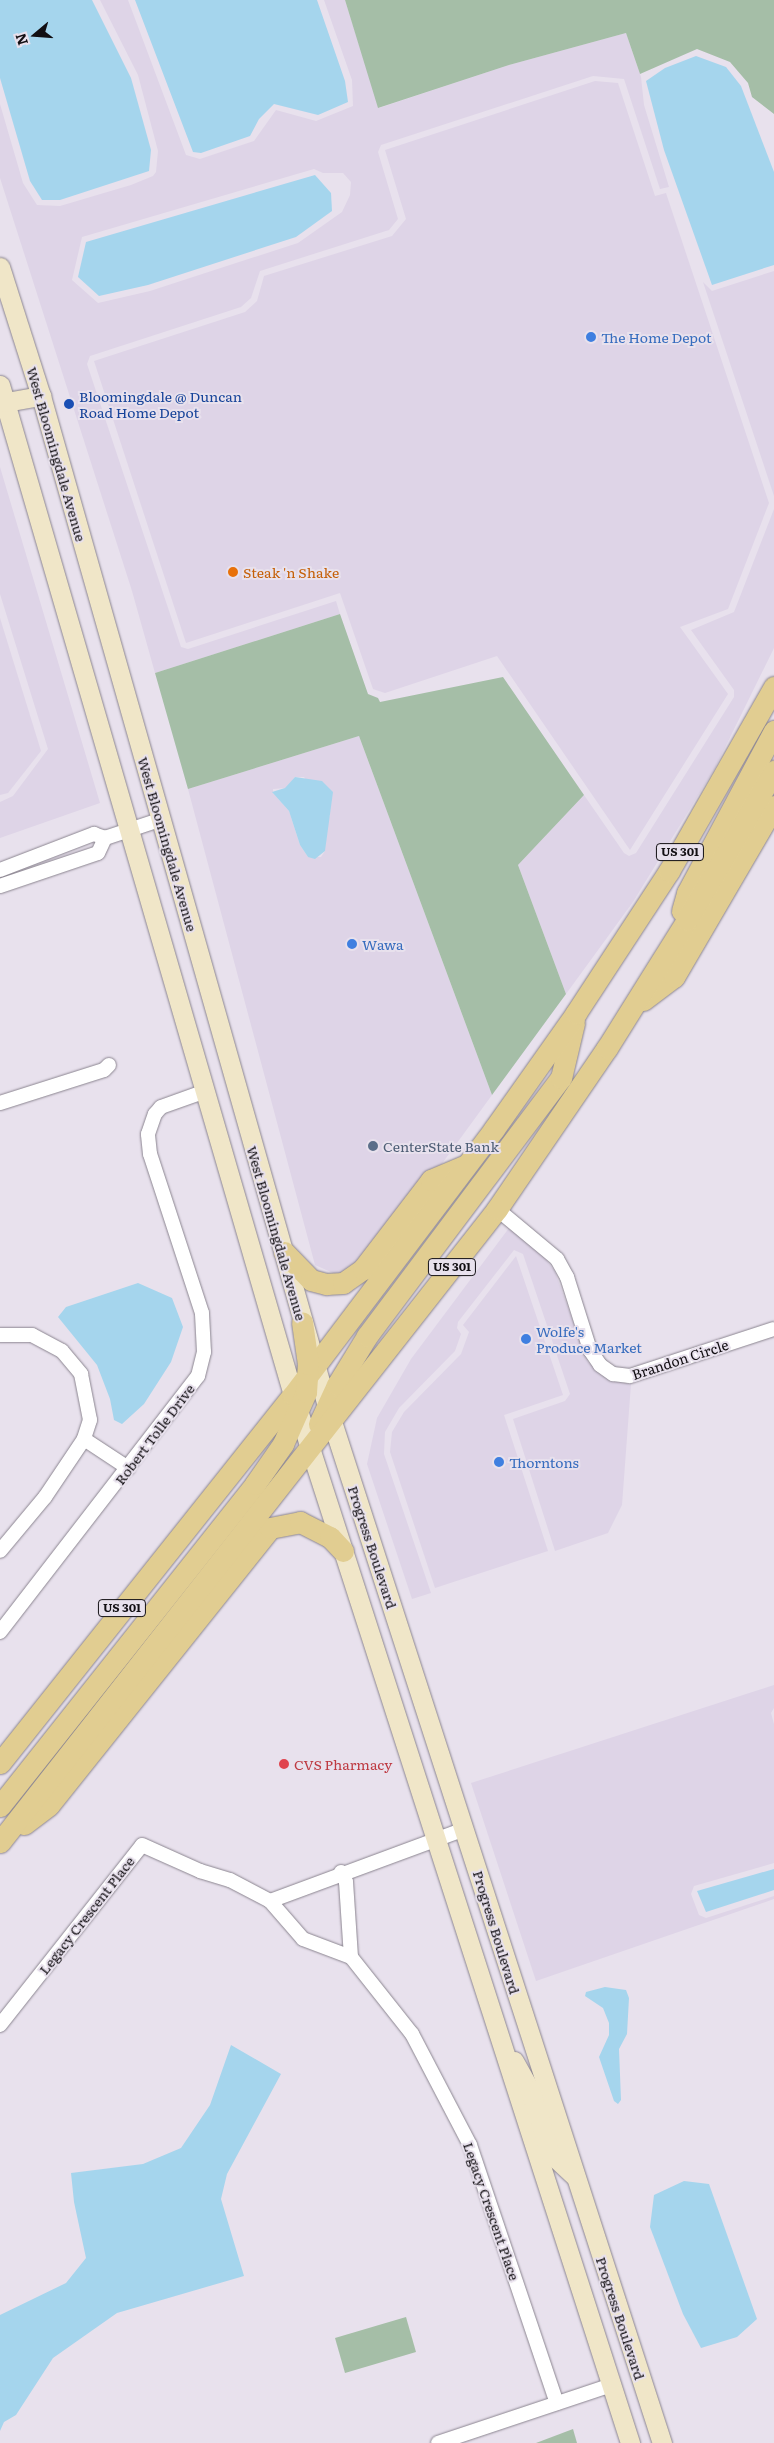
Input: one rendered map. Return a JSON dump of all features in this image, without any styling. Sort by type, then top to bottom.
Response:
[{"type":"main road","name":"West Bloomingdale Avenue","points":[[0,267],[41,396],[162,819],[302,1322]]},
{"type":"main road","points":[[41,396],[3,393],[203,1092],[296,1403],[451,1894],[630,2443]]},
{"type":"main road","name":"US 301","points":[[311,1370],[468,1164],[576,1012],[669,871],[774,687]]},
{"type":"main road","points":[[674,942],[687,893],[774,730]]},
{"type":"main road","name":"US 301","points":[[1,1842],[311,1448],[329,1414],[497,1209],[674,942],[774,771]]},
{"type":"main road","points":[[632,1008],[674,977],[774,806]]},
{"type":"main road","points":[[329,1414],[367,1336],[560,1078],[576,1012]]},
{"type":"main road","points":[[284,1252],[311,1280],[334,1285],[348,1281],[362,1269],[431,1180],[468,1164]]},
{"type":"main road","points":[[302,1322],[311,1370],[329,1414]]},
{"type":"main road","points":[[0,1806],[263,1474],[311,1370]]},
{"type":"main road","name":"US 301","points":[[0,1763],[296,1403]]},
{"type":"main road","name":"Progress Boulevard","points":[[329,1414],[662,2443]]},
{"type":"main road","points":[[1,1842],[49,1805],[270,1528],[300,1522],[330,1537],[343,1551]]},
{"type":"main road","points":[[451,1894],[464,1909],[514,2062],[530,2090],[550,2153],[574,2175]]},
{"type":"main road","points":[[611,2385],[627,2368],[632,2352]]},
{"type":"street","points":[[0,870],[94,834],[105,838],[162,819]]},
{"type":"street","points":[[0,886],[98,853],[105,838]]},
{"type":"street","points":[[0,1103],[104,1070],[109,1065]]},
{"type":"street","name":"Robert Tolle Drive","points":[[0,1632],[192,1387],[202,1365],[205,1339],[202,1313],[150,1154],[148,1134],[154,1114],[161,1107],[203,1092]]},
{"type":"street","name":"Brandon Circle","points":[[497,1209],[542,1243],[557,1259],[567,1277],[590,1350],[600,1365],[613,1374],[630,1376],[774,1329]]},
{"type":"street","points":[[0,1335],[32,1335],[62,1351],[81,1374],[90,1420],[84,1439],[45,1497],[0,1551]]},
{"type":"street","points":[[84,1439],[128,1468]]},
{"type":"street","points":[[270,1900],[341,1872],[464,1829]]},
{"type":"street","name":"Legacy Crescent Place","points":[[0,2025],[142,1845],[200,1871],[230,1880],[270,1900],[303,1939],[351,1957],[412,2034],[470,2145],[557,2403]]},
{"type":"street","points":[[341,1872],[346,1882],[351,1957]]},
{"type":"street","points":[[438,2443],[611,2385]]},
{"type":"shaded area","points":[[100,0],[128,0],[186,155],[200,159],[254,141],[276,110],[316,121],[353,106],[352,80],[324,0],[345,0],[379,108],[509,65],[626,33],[641,77],[644,105],[669,187],[660,189],[624,79],[593,76],[381,145],[378,152],[398,219],[389,230],[260,271],[251,298],[241,307],[90,356],[87,364],[181,647],[188,649],[336,601],[340,614],[155,673],[132,591],[0,178],[0,104],[23,183],[37,205],[60,206],[131,185],[153,176],[156,172],[158,151],[138,75]],"holes":[[[314,169],[323,173],[343,173],[351,182],[350,195],[342,212],[298,243],[150,291],[98,303],[72,280],[82,237]]]},
{"type":"shaded area","points":[[595,81],[618,83],[655,196],[666,193],[769,503],[728,609],[680,627],[728,694],[630,850],[497,656],[385,693],[373,689],[340,593],[186,643],[94,361],[245,312],[257,301],[264,276],[392,236],[406,219],[385,150]]},
{"type":"shaded area","points":[[774,271],[774,496],[703,282],[712,291]]},
{"type":"shaded area","points":[[0,467],[100,803],[0,838],[0,802],[13,796],[48,749],[0,594]]},
{"type":"shaded area","points":[[774,509],[774,648],[715,768],[633,902],[566,994],[518,865],[584,795],[624,853],[629,856],[636,853],[734,697],[734,690],[691,630],[734,612]]},
{"type":"shaded area","points":[[0,618],[41,751],[8,793],[0,795]]},
{"type":"shaded area","points":[[359,736],[492,1095],[438,1169],[356,1265],[340,1276],[315,1265],[188,789]],"holes":[[[295,777],[304,777],[330,815],[326,826],[325,851],[321,857],[308,857],[300,845],[289,811],[273,793],[273,789],[286,788]]]},
{"type":"shaded area","points":[[509,1228],[544,1256],[555,1272],[588,1362],[609,1380],[631,1384],[622,1505],[608,1533],[555,1551],[513,1419],[565,1401],[570,1394],[523,1254],[514,1250],[458,1322],[457,1328],[461,1334],[455,1351],[399,1408],[385,1432],[384,1454],[431,1593],[412,1599],[367,1464],[377,1418],[411,1359]]},
{"type":"shaded area","points":[[516,1256],[563,1395],[504,1415],[548,1551],[435,1588],[390,1452],[392,1432],[404,1412],[461,1354],[469,1332],[463,1325]]},
{"type":"shaded area","points":[[774,1685],[774,1708],[771,1713],[774,1724],[774,1863],[694,1886],[691,1894],[699,1915],[706,1918],[774,1896],[774,1899],[536,1981],[471,1783]]},
{"type":"green space","points":[[345,0],[774,0],[774,114],[752,97],[748,83],[730,62],[697,49],[640,74],[626,33],[509,65],[378,108]]},
{"type":"green space","points":[[340,614],[368,694],[378,698],[380,702],[503,677],[584,795],[518,865],[566,994],[492,1095],[359,736],[188,789],[155,673]]},
{"type":"green space","points":[[406,2317],[416,2352],[345,2373],[335,2338]]},
{"type":"green space","points":[[573,2429],[577,2443],[536,2443]]},
{"type":"water","points":[[0,0],[92,0],[131,78],[151,150],[149,171],[60,200],[42,200],[30,181],[0,78]]},
{"type":"water","points":[[135,0],[317,0],[345,81],[348,102],[318,115],[274,104],[259,119],[250,136],[201,153],[193,152]]},
{"type":"water","points":[[696,56],[726,67],[741,86],[774,172],[774,265],[712,285],[664,150],[646,81],[665,68]]},
{"type":"water","points":[[315,175],[331,193],[332,211],[296,237],[148,285],[99,296],[78,277],[86,242]]},
{"type":"water","points":[[295,777],[322,781],[333,792],[325,851],[315,859],[308,857],[300,845],[289,811],[272,792],[285,788]]},
{"type":"water","points":[[138,1283],[172,1298],[183,1327],[171,1362],[144,1404],[122,1424],[114,1420],[110,1399],[97,1365],[58,1317],[66,1307]]},
{"type":"water","points":[[774,1869],[774,1890],[706,1912],[697,1891]]},
{"type":"water","points":[[605,1987],[626,1990],[629,1998],[627,2034],[619,2049],[621,2100],[618,2104],[614,2101],[599,2057],[609,2035],[609,2023],[603,2008],[585,1996],[586,1992]]},
{"type":"water","points":[[231,2045],[281,2074],[227,2174],[221,2199],[244,2276],[117,2313],[53,2358],[16,2415],[4,2422],[0,2431],[0,2315],[66,2283],[86,2258],[74,2202],[71,2173],[143,2164],[181,2148],[210,2105]]},
{"type":"water","points":[[684,2181],[709,2184],[757,2319],[737,2337],[701,2348],[683,2314],[650,2227],[654,2195]]},
{"type":"place","name":"The Home Depot","points":[[591,337]]},
{"type":"place","name":"Bloomingdale @ Duncan Road Home Depot","points":[[69,404]]},
{"type":"place","name":"Steak 'n Shake","points":[[233,572]]},
{"type":"place","name":"Wawa","points":[[352,944]]},
{"type":"place","name":"CenterState Bank","points":[[373,1146]]},
{"type":"place","name":"Wolfe's Produce Market","points":[[526,1339]]},
{"type":"place","name":"Thorntons","points":[[499,1462]]},
{"type":"place","name":"CVS Pharmacy","points":[[284,1764]]}]
